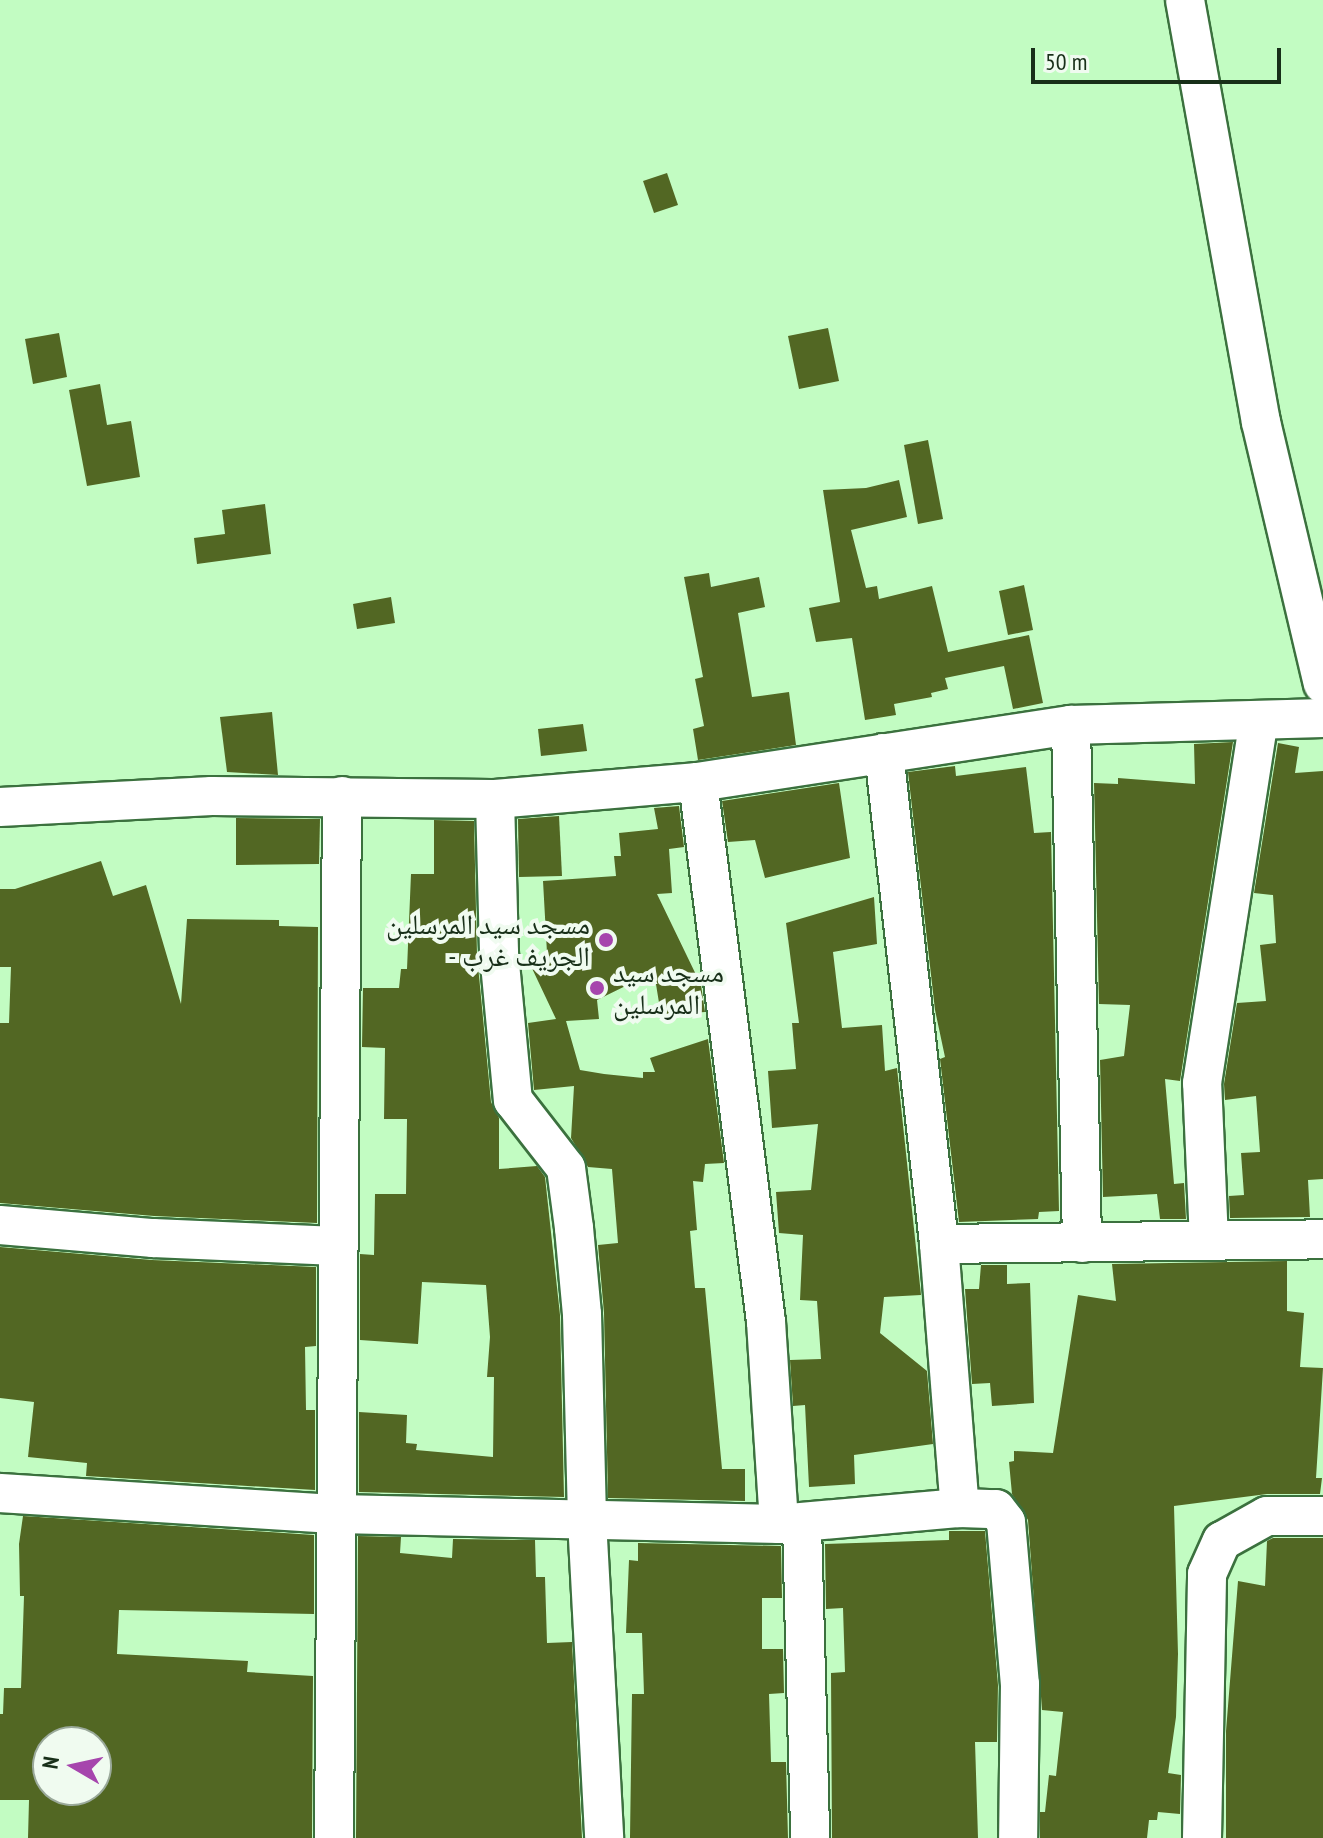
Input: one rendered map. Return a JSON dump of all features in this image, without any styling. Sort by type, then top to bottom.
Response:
[{"type":"street","points":[[1185,0],[1261,422],[1323,684]]},
{"type":"street","points":[[0,807],[212,796],[495,799],[698,782],[1071,725],[1323,718]]},
{"type":"street","points":[[1209,1241],[1202,1083],[1259,721]]},
{"type":"street","points":[[1071,725],[1082,1243]]},
{"type":"street","points":[[884,753],[939,1244],[960,1508]]},
{"type":"street","points":[[698,782],[791,1524],[810,1838]]},
{"type":"street","points":[[334,1838],[342,796]]},
{"type":"street","points":[[495,799],[499,953],[513,1100],[566,1168],[574,1228],[582,1314],[587,1520],[604,1838]]},
{"type":"street","points":[[0,1225],[153,1238],[337,1246]]},
{"type":"street","points":[[939,1244],[1323,1239]]},
{"type":"street","points":[[0,1493],[338,1514],[791,1524],[960,1508],[996,1509],[1006,1522],[1020,1684],[1018,1838]]},
{"type":"street","points":[[1202,1838],[1207,1574],[1222,1541],[1267,1516],[1323,1516]]},
{"type":"building","points":[[667,173],[678,205],[654,213],[643,181]]},
{"type":"building","points":[[828,328],[839,381],[799,389],[788,336]]},
{"type":"building","points":[[59,333],[67,377],[33,384],[25,339]]},
{"type":"building","points":[[100,384],[107,425],[131,421],[140,477],[87,486],[69,390]]},
{"type":"building","points":[[928,440],[943,519],[918,524],[904,445]]},
{"type":"building","points":[[899,480],[907,517],[851,530],[866,588],[877,586],[879,599],[932,586],[948,652],[1029,635],[1043,703],[1013,709],[1004,666],[945,678],[948,689],[931,693],[932,697],[894,704],[896,715],[865,720],[852,638],[816,642],[809,608],[840,602],[823,490],[866,488]]},
{"type":"building","points":[[265,504],[271,554],[197,564],[194,538],[225,534],[222,510]]},
{"type":"building","points":[[709,573],[711,587],[759,577],[765,607],[738,613],[752,697],[789,692],[796,745],[698,760],[693,729],[704,726],[695,679],[703,677],[684,577]]},
{"type":"building","points":[[1024,585],[1033,630],[1008,635],[999,591]]},
{"type":"building","points":[[391,597],[395,623],[357,629],[353,604]]},
{"type":"building","points":[[272,712],[278,775],[227,772],[220,717]]},
{"type":"building","points":[[583,724],[587,751],[541,756],[538,729]]},
{"type":"building","points":[[1233,742],[1180,1081],[1165,1079],[1174,1184],[1184,1183],[1186,1219],[1160,1219],[1157,1194],[1103,1197],[1100,1060],[1124,1056],[1130,1005],[1099,1004],[1094,783],[1118,784],[1118,778],[1195,784],[1194,744]]},
{"type":"building","points":[[1278,743],[1299,747],[1295,773],[1323,771],[1323,1179],[1308,1180],[1310,1217],[1230,1218],[1229,1196],[1244,1195],[1241,1153],[1260,1152],[1256,1096],[1225,1100],[1224,1084],[1237,1003],[1266,1001],[1260,945],[1276,943],[1273,895],[1254,893]]},
{"type":"building","points":[[955,766],[956,776],[1026,767],[1034,833],[1051,832],[1059,1211],[1039,1212],[1038,1219],[959,1222],[940,1059],[945,1057],[935,1010],[908,772]]},
{"type":"building","points":[[839,783],[850,858],[765,878],[755,840],[728,842],[722,801]]},
{"type":"building","points":[[679,806],[684,847],[669,849],[672,893],[657,894],[701,985],[705,1012],[661,1015],[654,972],[597,1000],[599,1019],[566,1021],[580,1070],[604,1074],[643,1078],[643,1072],[655,1072],[650,1058],[708,1039],[724,1163],[705,1164],[703,1182],[693,1181],[697,1230],[690,1231],[695,1288],[705,1288],[722,1469],[745,1469],[745,1501],[608,1498],[604,1313],[598,1245],[618,1243],[612,1169],[588,1167],[571,1138],[574,1086],[534,1090],[528,1023],[556,1019],[529,962],[547,953],[543,881],[616,876],[614,856],[621,856],[619,833],[658,829],[654,808]]},
{"type":"building","points":[[559,816],[562,876],[519,877],[518,819]]},
{"type":"building","points":[[236,818],[320,819],[319,864],[236,865]]},
{"type":"building","points":[[434,820],[474,821],[477,955],[491,1102],[499,1118],[499,1169],[537,1166],[545,1177],[560,1315],[564,1497],[359,1492],[359,1412],[407,1415],[406,1443],[417,1444],[416,1450],[493,1457],[494,1377],[487,1377],[490,1337],[486,1285],[422,1282],[418,1344],[360,1340],[360,1254],[374,1255],[375,1194],[406,1194],[407,1119],[384,1119],[385,1048],[362,1047],[363,988],[399,988],[401,969],[407,969],[411,874],[434,874]]},
{"type":"building","points":[[101,861],[113,896],[146,885],[181,1004],[187,919],[279,920],[279,926],[318,927],[317,1223],[154,1216],[0,1203],[0,1023],[9,1023],[11,967],[0,967],[0,889],[15,889]]},
{"type":"building","points":[[874,897],[877,944],[833,952],[842,1028],[882,1025],[885,1071],[897,1068],[921,1295],[884,1297],[880,1333],[927,1371],[933,1444],[854,1455],[855,1484],[809,1487],[805,1405],[793,1406],[790,1360],[821,1359],[817,1301],[800,1300],[803,1235],[779,1233],[776,1192],[811,1190],[818,1124],[772,1128],[768,1071],[796,1069],[792,1023],[799,1023],[786,923]]},
{"type":"building","points":[[0,1247],[152,1260],[316,1267],[316,1346],[305,1347],[306,1410],[315,1410],[315,1490],[86,1476],[87,1463],[28,1457],[34,1402],[0,1398]]},
{"type":"building","points":[[1287,1261],[1287,1311],[1304,1313],[1300,1367],[1323,1368],[1316,1478],[1322,1478],[1320,1494],[1267,1494],[1174,1506],[1178,1654],[1176,1717],[1168,1773],[1181,1775],[1180,1814],[1158,1812],[1157,1820],[1149,1820],[1147,1838],[1040,1838],[1040,1812],[1045,1812],[1049,1775],[1056,1776],[1063,1712],[1042,1710],[1028,1520],[1012,1494],[1009,1462],[1014,1461],[1014,1451],[1053,1453],[1078,1295],[1116,1301],[1112,1264]]},
{"type":"building","points":[[981,1265],[1007,1265],[1007,1284],[1030,1283],[1034,1403],[992,1406],[990,1383],[972,1384],[965,1289],[979,1289]]},
{"type":"building","points":[[23,1516],[314,1535],[314,1614],[119,1610],[117,1654],[248,1661],[247,1672],[313,1676],[312,1838],[28,1838],[29,1800],[0,1800],[0,1714],[3,1714],[4,1688],[21,1688],[24,1596],[20,1596],[19,1544]]},
{"type":"building","points":[[949,1531],[985,1531],[998,1685],[997,1742],[975,1742],[978,1838],[832,1838],[831,1673],[845,1672],[843,1608],[826,1609],[825,1544],[949,1540]]},
{"type":"building","points":[[358,1536],[401,1537],[400,1553],[452,1558],[453,1539],[535,1540],[536,1577],[545,1577],[547,1643],[572,1642],[582,1838],[356,1838]]},
{"type":"building","points":[[1273,1538],[1323,1538],[1323,1838],[1226,1838],[1226,1731],[1238,1581],[1265,1586],[1267,1541]]},
{"type":"building","points":[[638,1543],[781,1546],[782,1598],[762,1598],[762,1649],[783,1649],[784,1693],[769,1694],[771,1762],[786,1762],[788,1838],[630,1838],[632,1694],[644,1694],[642,1633],[626,1633],[629,1560],[638,1561]]},
{"type":"place","name":"مسجد سيد المرسلين - الجريف غرب","points":[[606,940]]},
{"type":"place","name":"مسجد سيد المرسلين","points":[[597,988]]}]
